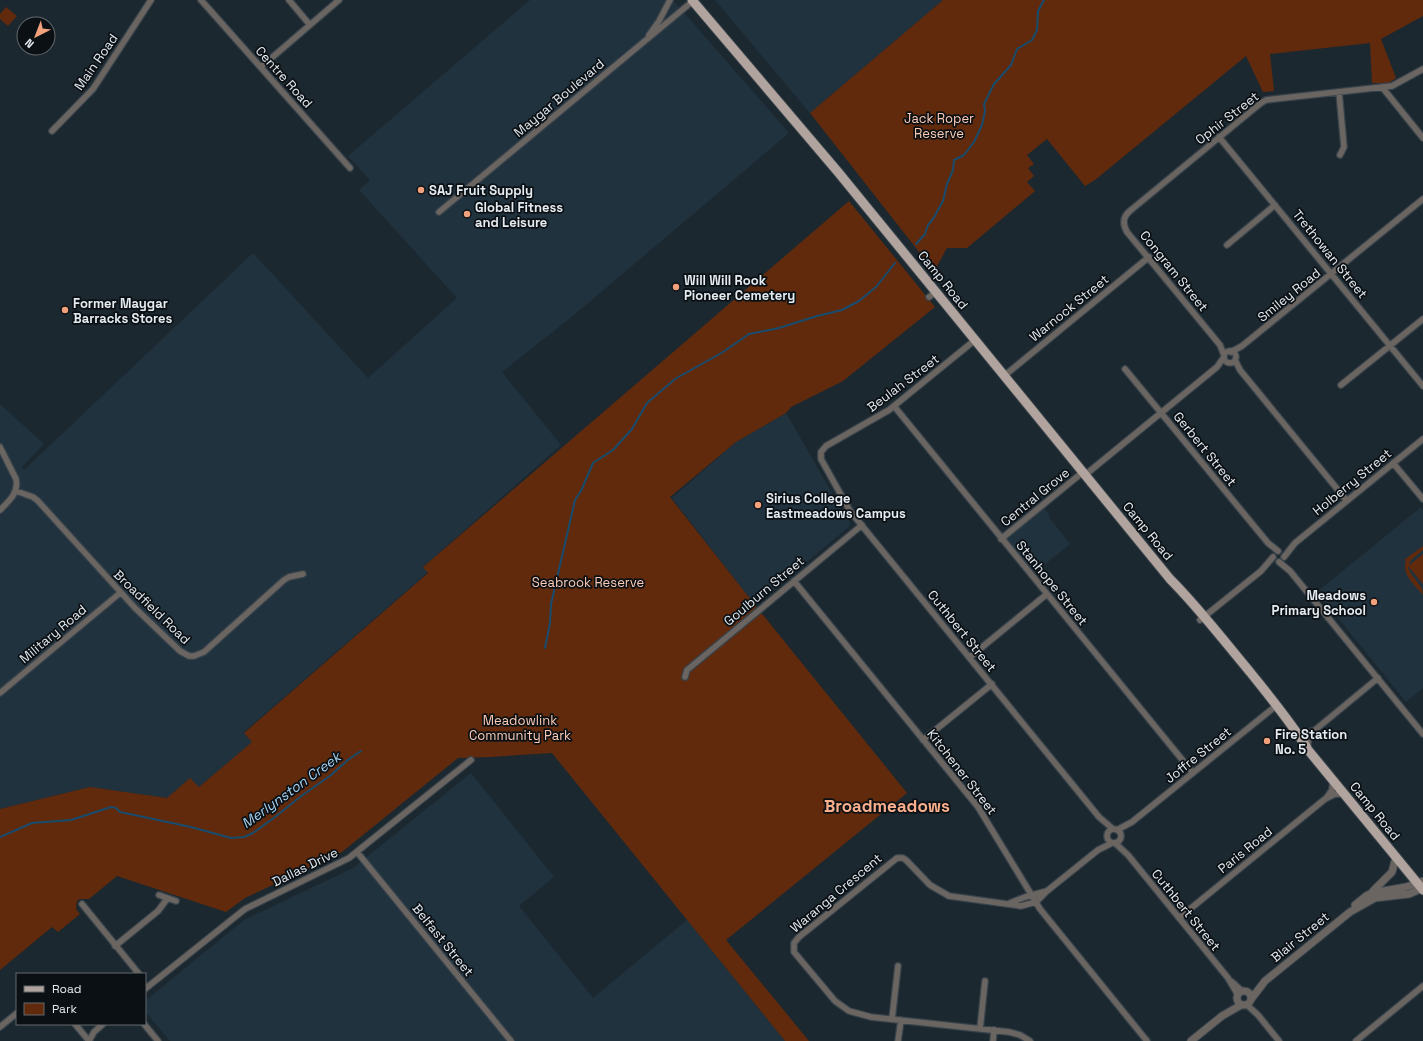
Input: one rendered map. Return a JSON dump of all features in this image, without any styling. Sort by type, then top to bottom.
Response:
[{"type":"main road","name":"Camp Road","points":[[693,0],[838,172],[932,294],[976,340],[1170,579],[1188,598],[1203,619],[1274,707],[1294,735],[1307,748],[1396,857],[1422,886]]},
{"type":"main road","name":"Camp Road","points":[[1274,707],[1298,733],[1307,748]]},
{"type":"street","name":"Main Road","points":[[52,131],[93,89],[151,0]]},
{"type":"street","name":"Centre Road","points":[[201,0],[350,168]]},
{"type":"street","points":[[289,0],[310,25]]},
{"type":"street","points":[[261,67],[339,0]]},
{"type":"street","points":[[644,42],[659,21],[670,0]]},
{"type":"street","name":"Maygar Boulevard","points":[[439,212],[693,0]]},
{"type":"street","name":"Ophir Street","points":[[1130,210],[1266,100],[1382,87],[1398,83],[1423,69]]},
{"type":"street","points":[[1382,87],[1423,138]]},
{"type":"street","points":[[1339,92],[1344,147],[1340,155]]},
{"type":"street","name":"Trethowan Street","points":[[1219,137],[1423,386]]},
{"type":"street","name":"Smiley Road","points":[[1217,368],[1227,354],[1242,346],[1423,199]]},
{"type":"street","points":[[1227,245],[1275,205]]},
{"type":"street","name":"Congram Street","points":[[1130,210],[1124,219],[1125,228],[1227,354]]},
{"type":"street","name":"Warnock Street","points":[[1004,376],[1149,257]]},
{"type":"street","points":[[1341,385],[1423,319]]},
{"type":"street","name":"Beulah Street","points":[[821,452],[826,446],[894,406],[976,340]]},
{"type":"street","name":"Smiley Road","points":[[1084,474],[1217,368],[1233,361],[1242,346]]},
{"type":"street","points":[[1233,361],[1235,354],[1227,354],[1225,360],[1233,361],[1347,501]]},
{"type":"street","name":"Gerbert Street","points":[[1125,369],[1268,542],[1279,551]]},
{"type":"street","name":"Stanhope Street","points":[[894,406],[1193,773]]},
{"type":"street","name":"Holberry Street","points":[[1203,619],[1262,571],[1281,560],[1295,543],[1423,438]]},
{"type":"street","points":[[0,447],[16,478],[17,484],[16,491],[0,510]]},
{"type":"street","name":"Cuthbert Street","points":[[821,452],[821,459],[850,511],[1111,832]]},
{"type":"street","points":[[1394,463],[1423,499]]},
{"type":"street","name":"Central Grove","points":[[1002,539],[1084,474]]},
{"type":"street","name":"Broadfield Road","points":[[16,491],[33,497],[38,501],[140,614],[180,651],[189,656],[194,656],[204,652],[284,580],[289,577],[303,574]]},
{"type":"street","name":"Goulburn Street","points":[[685,678],[687,670],[862,525]]},
{"type":"street","name":"Gerbert Street","points":[[1268,542],[1273,556]]},
{"type":"street","name":"Holberry Street","points":[[1279,551],[1295,543]]},
{"type":"street","points":[[1279,551],[1284,554],[1281,560],[1274,560],[1273,556],[1275,552],[1279,551]]},
{"type":"street","name":"Holberry Street","points":[[1262,571],[1273,556]]},
{"type":"street","points":[[1281,560],[1423,734]]},
{"type":"street","name":"Kitchener Street","points":[[794,580],[978,807],[1046,916],[1147,1041]]},
{"type":"street","name":"Military Road","points":[[0,693],[120,593]]},
{"type":"street","points":[[970,657],[1047,594]]},
{"type":"street","points":[[1307,748],[1309,737],[1315,730],[1378,678]]},
{"type":"street","points":[[923,740],[992,684]]},
{"type":"street","name":"Joffre Street","points":[[1036,902],[1047,891],[1098,850],[1117,840],[1132,822],[1274,707]]},
{"type":"street","points":[[1298,733],[1306,733],[1315,730]]},
{"type":"street","name":"Dallas Drive","points":[[146,986],[245,909],[342,862],[357,852],[471,760]]},
{"type":"street","name":"Paris Road","points":[[1325,799],[1332,790],[1333,780]]},
{"type":"street","name":"Paris Road","points":[[1178,918],[1325,799],[1335,794],[1345,794]]},
{"type":"street","name":"Joffre Street","points":[[1098,850],[1111,832],[1132,822]]},
{"type":"street","points":[[1111,832],[1117,840]]},
{"type":"street","points":[[1111,832],[1117,840]]},
{"type":"street","name":"Cuthbert Street","points":[[1117,840],[1178,918],[1241,994]]},
{"type":"street","name":"Belfast Street","points":[[357,852],[511,1041]]},
{"type":"street","name":"Blair Street","points":[[1191,1041],[1222,1016],[1241,994],[1265,981],[1350,912],[1361,900],[1372,893],[1392,872],[1396,857]]},
{"type":"street","name":"Waranga Crescent","points":[[1030,1041],[1015,1033],[856,1014],[835,1001],[794,952],[793,946],[796,940],[897,858],[906,860],[925,881],[942,893],[963,899],[1021,906],[1036,902]]},
{"type":"street","name":"Blair Street","points":[[1372,893],[1406,887],[1422,886]]},
{"type":"street","name":"Blair Street","points":[[1350,912],[1375,898],[1409,894],[1422,886]]},
{"type":"street","name":"Joffre Street","points":[[1032,895],[1047,891]]},
{"type":"street","points":[[160,895],[167,899],[176,901]]},
{"type":"street","name":"Waranga Crescent","points":[[1009,904],[1032,895]]},
{"type":"street","points":[[115,946],[158,911],[167,899]]},
{"type":"street","points":[[82,904],[137,973]]},
{"type":"street","points":[[892,1019],[898,966]]},
{"type":"street","points":[[980,1029],[984,980]]},
{"type":"street","name":"Blair Street","points":[[1222,1016],[1248,1002],[1265,981]]},
{"type":"street","points":[[1356,1041],[1423,986]]},
{"type":"street","points":[[1248,1002],[1238,1002],[1241,994],[1250,994],[1248,1002],[1279,1041]]},
{"type":"street","points":[[0,1027],[16,1014]]},
{"type":"street","points":[[898,1041],[901,1020]]},
{"type":"street","points":[[76,1025],[89,1041],[94,1032],[102,1025]]},
{"type":"street","points":[[145,1025],[158,1041]]},
{"type":"street","points":[[992,1041],[994,1030]]},
{"type":"shaded area","points":[[530,0],[673,0],[789,133],[574,315],[502,372],[561,445],[424,566],[428,572],[244,732],[252,742],[199,787],[190,778],[167,798],[90,787],[0,809],[0,404],[44,444],[22,467],[24,470],[253,253],[368,378],[457,298],[359,190],[370,180],[348,156]]},
{"type":"shaded area","points":[[715,0],[943,0],[810,113]]},
{"type":"shaded area","name":"Sirius College Eastmeadows Campus","points":[[786,413],[850,522],[850,526],[755,605],[672,498],[736,442]]},
{"type":"shaded area","points":[[1042,506],[1070,544],[1032,575],[1001,539]]},
{"type":"shaded area","name":"Meadows Primary School","points":[[1421,507],[1423,510],[1423,688],[1406,702],[1317,592]]},
{"type":"shaded area","points":[[471,773],[554,877],[519,906],[593,998],[687,920],[785,1041],[170,1041],[146,1012],[146,1000],[244,920],[353,868]]},
{"type":"green space","name":"Jack Roper Reserve","points":[[943,0],[1423,0],[1423,16],[1381,39],[1396,78],[1387,84],[1372,83],[1370,43],[1270,54],[1274,91],[1263,92],[1246,56],[1095,180],[1085,186],[1047,139],[1027,155],[1034,164],[1028,168],[1034,176],[1027,182],[1035,191],[967,248],[947,248],[937,266],[932,267],[810,113]]},
{"type":"green space","points":[[6,7],[17,16],[8,26],[0,19],[0,14]]},
{"type":"green space","name":"Seabrook Reserve","points":[[849,201],[935,307],[843,381],[791,407],[786,413],[736,442],[670,497],[907,793],[726,940],[809,1041],[785,1041],[552,753],[458,758],[342,852],[245,898],[226,912],[117,876],[89,899],[80,899],[77,901],[76,909],[80,914],[58,932],[52,927],[0,970],[0,809],[90,787],[167,798],[190,778],[199,787],[252,742],[244,733],[428,573],[423,567]]},
{"type":"green space","points":[[1423,546],[1423,550],[1411,560],[1408,567],[1419,584],[1423,595],[1407,575],[1405,570],[1406,561],[1404,560]]},
{"type":"green space","points":[[1423,554],[1423,584],[1408,566]]},
{"type":"waterway","name":"Merlynston Creek","points":[[916,244],[925,234],[928,225],[943,201],[947,184],[953,170],[954,160],[964,155],[974,142],[982,125],[985,111],[984,104],[994,84],[1011,65],[1017,49],[1032,40],[1037,30],[1038,11],[1044,0]]},
{"type":"waterway","name":"Merlynston Creek","points":[[545,648],[550,623],[551,604],[575,500],[581,491],[593,463],[613,450],[632,429],[647,403],[675,379],[723,352],[749,334],[779,328],[842,310],[859,301],[876,287],[895,263]]},
{"type":"waterway","name":"Merlynston Creek","points":[[0,837],[32,823],[71,820],[111,807],[116,808],[120,812],[191,827],[231,838],[244,837],[253,833],[275,817],[361,751]]},
{"type":"place","name":"SAJ Fruit Supply","points":[[421,190]]},
{"type":"place","name":"Global Fitness and Leisure","points":[[467,214]]},
{"type":"place","name":"Will Will Rook Pioneer Cemetery","points":[[676,287]]},
{"type":"place","name":"Former Maygar Barracks Stores","points":[[65,310]]},
{"type":"place","name":"Sirius College Eastmeadows Campus","points":[[758,505]]},
{"type":"place","name":"Meadows Primary School","points":[[1374,602]]},
{"type":"place","name":"Fire Station No. 5","points":[[1267,741]]},
{"type":"district","name":"Broadmeadows","points":[[887,806]]},
{"type":"park label","name":"Meadowlink Community Park","points":[[520,728]]}]
